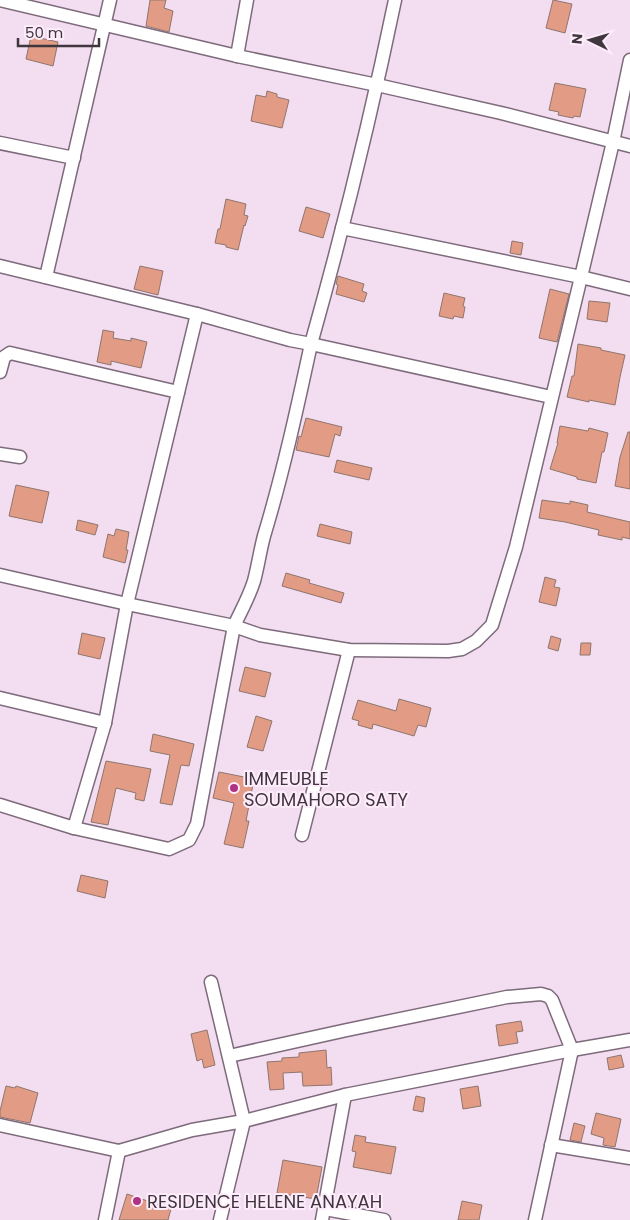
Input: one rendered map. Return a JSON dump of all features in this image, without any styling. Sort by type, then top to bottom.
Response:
[{"type":"street","points":[[0,0],[237,56],[377,84],[630,146]]},
{"type":"street","points":[[46,277],[110,0]]},
{"type":"street","points":[[237,56],[247,0]]},
{"type":"street","points":[[0,806],[74,828],[169,849],[189,840],[197,824],[234,626],[247,600],[253,582],[277,493],[311,344],[342,228],[377,84],[395,0]]},
{"type":"street","points":[[0,575],[234,626],[260,635],[349,650],[448,651],[462,649],[476,640],[492,625],[516,547],[613,142],[630,60]]},
{"type":"street","points":[[0,143],[74,158]]},
{"type":"street","points":[[342,228],[581,277],[630,289]]},
{"type":"street","points":[[0,266],[197,314],[290,340],[551,398]]},
{"type":"street","points":[[74,828],[105,723],[127,604],[197,314]]},
{"type":"street","points":[[0,372],[4,357],[10,353],[178,392]]},
{"type":"street","points":[[0,454],[20,457]]},
{"type":"street","points":[[302,835],[349,650]]},
{"type":"street","points":[[0,698],[105,723]]},
{"type":"street","points":[[211,982],[244,1121],[220,1220]]},
{"type":"street","points":[[228,1056],[507,997],[541,994],[548,996],[552,1000],[572,1050],[535,1220]]},
{"type":"street","points":[[0,1125],[119,1151],[192,1130],[244,1121],[346,1095],[630,1040]]},
{"type":"street","points":[[346,1095],[324,1214],[384,1220]]},
{"type":"street","points":[[551,1145],[630,1158]]},
{"type":"street","points":[[105,1220],[119,1151]]},
{"type":"building","points":[[150,0],[166,0],[164,8],[173,11],[169,32],[146,26]]},
{"type":"building","points":[[553,0],[572,4],[565,33],[546,28]]},
{"type":"building","points":[[31,36],[58,42],[53,66],[26,59]]},
{"type":"building","points":[[555,83],[586,89],[580,117],[574,116],[573,118],[558,115],[559,112],[549,110]]},
{"type":"building","points":[[267,91],[277,94],[277,97],[289,100],[282,128],[251,121],[256,95],[266,97]]},
{"type":"building","points":[[226,199],[246,204],[244,215],[248,216],[238,250],[215,243]]},
{"type":"building","points":[[306,207],[330,214],[323,238],[299,231]]},
{"type":"building","points":[[512,241],[523,243],[521,255],[510,253]]},
{"type":"building","points":[[140,266],[163,271],[158,295],[134,289]]},
{"type":"building","points":[[338,276],[364,284],[362,291],[367,293],[364,302],[336,294]]},
{"type":"building","points":[[550,289],[569,294],[557,342],[539,338]]},
{"type":"building","points":[[444,293],[465,298],[463,318],[454,316],[453,319],[439,316]]},
{"type":"building","points":[[589,301],[610,303],[607,322],[587,319]]},
{"type":"building","points":[[103,330],[114,332],[113,338],[131,341],[131,338],[147,342],[141,368],[111,361],[111,365],[97,362]]},
{"type":"building","points":[[578,344],[625,355],[615,405],[567,397],[572,376],[574,376]]},
{"type":"building","points":[[306,418],[342,427],[340,436],[335,434],[329,457],[296,450]]},
{"type":"building","points":[[560,426],[588,431],[589,428],[608,433],[596,483],[577,479],[577,477],[550,469],[558,443]]},
{"type":"building","points":[[628,432],[630,432],[630,489],[615,486],[620,457]]},
{"type":"building","points":[[337,460],[372,468],[369,480],[334,472]]},
{"type":"building","points":[[16,485],[49,492],[42,523],[9,516]]},
{"type":"building","points":[[542,500],[570,504],[570,501],[588,505],[587,512],[630,522],[630,539],[622,537],[622,540],[598,535],[599,530],[539,518]]},
{"type":"building","points":[[78,520],[98,525],[95,535],[76,530]]},
{"type":"building","points":[[320,524],[352,532],[350,544],[317,536]]},
{"type":"building","points":[[116,529],[129,532],[125,563],[103,557],[108,534],[114,536]]},
{"type":"building","points":[[286,573],[310,580],[309,583],[344,593],[341,603],[282,586]]},
{"type":"building","points":[[545,577],[556,580],[554,587],[560,588],[556,606],[539,602]]},
{"type":"building","points":[[82,633],[105,638],[100,659],[78,654]]},
{"type":"building","points":[[551,636],[561,639],[558,651],[548,648]]},
{"type":"building","points":[[581,643],[591,643],[590,655],[580,655]]},
{"type":"building","points":[[245,667],[271,673],[265,697],[239,691]]},
{"type":"building","points":[[399,699],[431,708],[426,727],[418,725],[414,736],[373,724],[372,729],[358,725],[359,721],[352,719],[358,700],[396,711]]},
{"type":"building","points":[[256,716],[272,721],[263,751],[247,747]]},
{"type":"building","points":[[153,734],[194,744],[189,766],[181,765],[172,805],[160,803],[170,755],[150,751]]},
{"type":"building","points":[[106,761],[151,769],[144,801],[135,799],[136,793],[116,788],[108,825],[91,822]]},
{"type":"building","points":[[219,772],[254,779],[246,821],[249,821],[243,848],[224,844],[234,803],[213,798]]},
{"type":"building","points":[[81,875],[108,881],[105,898],[77,891]]},
{"type":"building","points":[[521,1021],[523,1031],[516,1032],[518,1043],[499,1046],[496,1025]]},
{"type":"building","points":[[207,1030],[215,1065],[204,1068],[202,1059],[197,1061],[191,1034]]},
{"type":"building","points":[[326,1050],[327,1068],[331,1067],[332,1085],[303,1086],[302,1072],[283,1073],[284,1089],[270,1090],[267,1062],[282,1061],[282,1058],[299,1057],[299,1053]]},
{"type":"building","points":[[621,1055],[624,1067],[609,1070],[607,1058]]},
{"type":"building","points":[[6,1086],[15,1088],[16,1086],[38,1093],[30,1123],[0,1117]]},
{"type":"building","points":[[478,1086],[481,1106],[463,1109],[460,1089]]},
{"type":"building","points":[[416,1096],[425,1098],[423,1112],[413,1110]]},
{"type":"building","points":[[596,1113],[621,1119],[615,1147],[603,1145],[604,1138],[591,1134]]},
{"type":"building","points":[[574,1123],[585,1126],[581,1142],[570,1140]]},
{"type":"building","points":[[355,1135],[366,1137],[365,1142],[396,1147],[391,1174],[353,1167],[356,1152],[352,1151]]},
{"type":"building","points":[[283,1160],[322,1167],[316,1199],[277,1193]]},
{"type":"building","name":"RESIDENCE HELENE ANAYAH","points":[[127,1194],[171,1209],[168,1220],[119,1220]]},
{"type":"building","points":[[462,1201],[482,1205],[479,1220],[458,1220]]},
{"type":"place","name":"IMMEUBLE SOUMAHORO SATY","points":[[234,788]]},
{"type":"place","name":"RESIDENCE HELENE ANAYAH","points":[[137,1201]]}]
